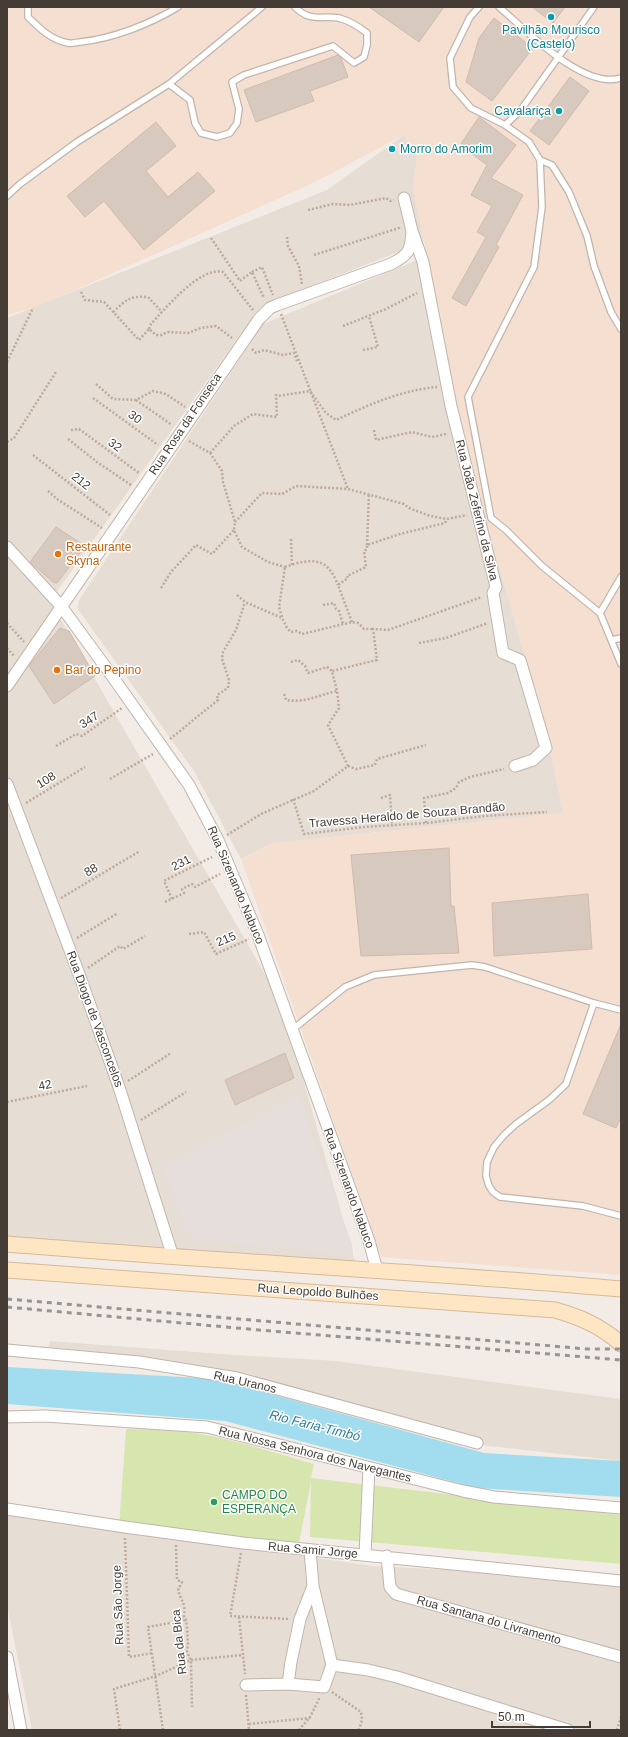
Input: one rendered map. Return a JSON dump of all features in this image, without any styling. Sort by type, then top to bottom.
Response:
[{"type":"main road","name":"Rua Leopoldo Bulhões","points":[[7,1244],[621,1289]]},
{"type":"main road","name":"Rua Leopoldo Bulhões","points":[[7,1270],[555,1310],[580,1317],[599,1327],[621,1344]]},
{"type":"street","name":"Rua João Zeferino da Silva","points":[[404,198],[412,231],[423,262],[447,387],[496,587],[493,593],[504,653],[520,660],[546,748],[533,760],[515,766]]},
{"type":"street","name":"Rua Rosa da Fonseca","points":[[7,686],[110,533],[258,319],[274,307],[392,264],[402,258],[409,251],[412,231]]},
{"type":"street","name":"Rua Sizenando Nabuco","points":[[7,547],[61,606],[163,746],[189,785],[224,851],[258,935],[369,1241],[377,1270]]},
{"type":"street","name":"Rua Diogo de Vasconcelos","points":[[7,784],[68,944],[133,1126],[173,1257]]},
{"type":"street","name":"Rua Uranos","points":[[7,1350],[139,1362],[237,1378],[477,1443]]},
{"type":"street","name":"Rua Nossa Senhora dos Navegantes","points":[[7,1417],[45,1416],[207,1427],[463,1491],[494,1497],[621,1508]]},
{"type":"street","points":[[365,1555],[369,1468]]},
{"type":"street","name":"Rua Samir Jorge","points":[[7,1509],[243,1543],[621,1580]]},
{"type":"street","points":[[246,1685],[288,1684],[324,1687],[332,1665],[313,1586],[310,1550]]},
{"type":"street","name":"Rua Santana do Livramento","points":[[387,1556],[390,1587],[396,1594],[621,1657]]},
{"type":"street","points":[[288,1684],[290,1662],[300,1619],[313,1586]]},
{"type":"street","points":[[7,1657],[21,1730]]},
{"type":"street","points":[[332,1665],[368,1670],[396,1677],[568,1730]]},
{"type":"lane","points":[[28,7],[28,17],[46,34],[68,43],[98,40],[124,32],[168,13],[178,7]]},
{"type":"lane","points":[[7,196],[20,184],[77,142],[169,84],[262,7]]},
{"type":"lane","points":[[169,84],[190,100],[195,123],[201,133],[217,137],[230,133],[237,123],[240,109],[232,82],[244,75],[333,46],[354,63],[364,57],[367,45],[367,33],[355,24],[338,18],[315,19],[294,7]]},
{"type":"lane","points":[[479,7],[470,17],[450,58],[453,87],[471,108],[505,125],[529,142],[540,160],[542,206],[534,267],[468,397],[491,518],[506,530],[542,566],[600,613],[621,664]]},
{"type":"lane","points":[[499,7],[558,58],[587,75],[603,79],[621,78]]},
{"type":"lane","points":[[505,125],[520,111],[594,7]]},
{"type":"lane","points":[[540,160],[552,165],[569,192],[587,236],[594,266],[610,312],[621,329]]},
{"type":"lane","points":[[600,613],[621,577]]},
{"type":"lane","points":[[612,640],[621,638]]},
{"type":"lane","points":[[292,1030],[345,987],[360,980],[374,975],[472,965],[503,972],[594,1003],[621,1010]]},
{"type":"lane","points":[[594,1003],[566,1084],[549,1100],[504,1135],[494,1147],[488,1162],[486,1176],[489,1186],[493,1192],[500,1197],[583,1206],[621,1216]]},
{"type":"path","points":[[308,210],[333,204],[350,205],[386,198],[390,201],[404,198]]},
{"type":"path","points":[[314,255],[399,228],[400,220]]},
{"type":"path","points":[[287,237],[288,246],[299,266],[302,296]]},
{"type":"path","points":[[211,238],[240,281],[262,266],[274,307],[310,391],[348,489]]},
{"type":"path","points":[[81,292],[85,300],[104,302],[139,340],[162,312],[199,278],[218,271],[223,272],[258,319]]},
{"type":"path","points":[[252,272],[274,307]]},
{"type":"path","points":[[343,326],[369,316],[428,288]]},
{"type":"path","points":[[113,312],[133,296],[148,297],[162,312]]},
{"type":"path","points":[[7,362],[33,308]]},
{"type":"path","points":[[363,350],[378,346],[369,316]]},
{"type":"path","points":[[149,329],[156,335],[162,335],[167,332],[188,333],[201,328],[216,326],[242,342],[256,353],[264,350],[283,355],[294,353],[299,364]]},
{"type":"path","points":[[7,442],[14,438],[56,372]]},
{"type":"path","points":[[96,384],[113,399],[136,400],[153,391],[166,394],[194,412]]},
{"type":"path","points":[[310,391],[326,413],[336,420],[361,408],[416,389],[447,387]]},
{"type":"path","points":[[210,454],[234,426],[253,414],[277,417],[276,395],[278,396],[310,391]]},
{"type":"path","name":"30","points":[[93,398],[167,451]]},
{"type":"path","points":[[136,400],[179,433],[210,454],[222,472],[223,482],[235,522],[234,530],[242,547],[268,562],[285,567],[317,561],[330,569],[338,585],[352,622]]},
{"type":"path","name":"32","points":[[71,430],[79,430],[148,479]]},
{"type":"path","points":[[374,430],[376,440],[412,432],[432,437],[458,432]]},
{"type":"path","points":[[68,439],[97,462],[140,491]]},
{"type":"path","name":"212","points":[[33,455],[118,522]]},
{"type":"path","points":[[235,522],[262,493],[282,494],[296,486],[348,489],[369,493],[390,501],[404,504],[408,508],[430,516],[447,519],[478,512]]},
{"type":"path","points":[[48,490],[57,499],[110,533]]},
{"type":"path","points":[[338,585],[348,578],[347,576],[366,567],[364,551],[367,549],[369,493]]},
{"type":"path","points":[[367,545],[400,534],[445,523],[447,519]]},
{"type":"path","points":[[161,588],[171,572],[196,545],[212,554],[234,530]]},
{"type":"path","points":[[291,539],[292,565]]},
{"type":"path","points":[[285,567],[279,607],[287,628],[291,632],[297,631],[302,634],[352,622],[358,623],[364,630],[388,630],[493,593]]},
{"type":"path","points":[[238,595],[245,602],[282,618]]},
{"type":"path","points":[[110,779],[163,746],[210,708],[218,700],[217,695],[228,688],[229,680],[222,658],[223,652],[236,630],[245,602]]},
{"type":"path","points":[[323,606],[334,603],[336,609],[339,610],[343,624]]},
{"type":"path","points":[[420,643],[446,638],[498,620]]},
{"type":"path","points":[[7,623],[31,649]]},
{"type":"path","points":[[332,671],[377,660],[373,629]]},
{"type":"path","points":[[291,662],[298,660],[305,666],[308,673],[328,667],[332,671],[339,708],[328,725],[348,766],[356,769],[375,764],[377,759],[387,755],[426,745]]},
{"type":"path","points":[[284,694],[286,700],[294,702],[310,700],[337,691]]},
{"type":"path","name":"347","points":[[56,746],[76,734],[82,736],[131,702]]},
{"type":"path","points":[[218,840],[261,814],[314,791],[348,766]]},
{"type":"path","points":[[426,823],[424,798],[448,793],[456,788],[459,782],[470,777],[515,766]]},
{"type":"path","name":"108","points":[[16,809],[85,767]]},
{"type":"path","points":[[381,798],[390,795],[392,826]]},
{"type":"path","name":"Travessa Heraldo de Souza Brandão","points":[[293,799],[304,834],[484,816],[547,812]]},
{"type":"path","name":"88","points":[[52,904],[140,851]]},
{"type":"path","name":"231","points":[[172,899],[164,881],[224,851]]},
{"type":"path","name":"231","points":[[165,902],[184,893],[182,889],[192,884],[195,887],[232,869]]},
{"type":"path","points":[[68,944],[118,913]]},
{"type":"path","name":"215","points":[[189,934],[204,932],[216,954],[258,935]]},
{"type":"path","points":[[79,974],[120,946],[123,949],[145,936]]},
{"type":"path","points":[[119,1087],[171,1053]]},
{"type":"path","name":"42","points":[[7,1102],[87,1086]]},
{"type":"path","points":[[133,1126],[186,1092]]},
{"type":"path","name":"Rua São Jorge","points":[[125,1527],[129,1658],[153,1653]]},
{"type":"path","name":"Rua da Bica","points":[[176,1534],[177,1580],[182,1582],[178,1588],[179,1596],[183,1600],[185,1607],[184,1617],[186,1620],[188,1643],[187,1652],[191,1660],[192,1707]]},
{"type":"path","points":[[243,1543],[230,1616],[300,1619]]},
{"type":"path","points":[[163,1730],[153,1653],[148,1627],[186,1620]]},
{"type":"path","points":[[120,1730],[114,1689],[156,1676],[191,1660],[243,1655]]},
{"type":"path","points":[[299,1730],[310,1717],[324,1687],[361,1712],[362,1720],[359,1730]]},
{"type":"path","points":[[249,1724],[310,1717]]},
{"type":"path","points":[[617,1730],[621,1717]]},
{"type":"shaded area","points":[[7,7],[621,7],[621,1275],[381,1257],[241,859],[273,843],[563,813],[552,758],[526,660],[470,466],[413,187],[417,158],[404,135],[313,183],[73,291],[33,308],[7,315]]},
{"type":"shaded area","points":[[404,135],[417,158],[413,187],[424,242],[275,300],[256,312],[50,601],[281,1002],[355,1261],[172,1253],[7,1239],[7,318],[327,190]]},
{"type":"shaded area","points":[[427,256],[470,466],[526,660],[552,758],[563,813],[273,843],[241,859],[194,771],[77,608],[79,600],[263,324]]},
{"type":"shaded area","points":[[298,1094],[352,1244],[353,1252],[350,1255],[343,1255],[189,1238],[162,1167]]},
{"type":"shaded area","points":[[50,1341],[336,1361],[621,1399],[621,1461],[481,1445],[154,1358],[48,1347]]},
{"type":"shaded area","points":[[7,1515],[374,1566],[621,1579],[621,1730],[32,1730],[7,1605]]},
{"type":"green space","points":[[126,1429],[166,1430],[196,1433],[247,1445],[314,1464],[311,1478],[621,1515],[621,1564],[310,1537],[311,1482],[298,1548],[119,1526]]},
{"type":"water","name":"Rio Faria-Timbó","points":[[7,1367],[217,1379],[484,1453],[621,1461],[621,1497],[477,1488],[225,1421],[7,1404]]},
{"type":"building","points":[[369,7],[444,7],[419,42]]},
{"type":"building","name":"Pavilhão Mourisco (Castelo)","points":[[532,7],[565,7],[553,23]]},
{"type":"building","points":[[494,18],[533,48],[492,101],[466,82],[479,38]]},
{"type":"building","points":[[338,55],[341,58],[348,77],[310,91],[314,101],[256,122],[244,90]]},
{"type":"building","name":"Cavalariça","points":[[570,77],[589,91],[549,145],[530,131]]},
{"type":"building","points":[[479,117],[516,145],[491,178],[523,195],[496,245],[499,247],[466,306],[452,298],[486,237],[477,232],[492,206],[471,195],[487,165],[460,145]]},
{"type":"building","points":[[156,122],[176,146],[146,171],[168,197],[198,172],[215,191],[144,250],[104,201],[85,217],[67,196]]},
{"type":"building","name":"Restaurante Skyna","points":[[56,527],[85,546],[57,583],[53,582],[30,562]]},
{"type":"building","points":[[60,628],[69,631],[95,676],[54,704],[29,666]]},
{"type":"building","points":[[449,848],[451,906],[454,906],[459,953],[361,956],[351,855]]},
{"type":"building","points":[[588,894],[592,949],[494,956],[492,903]]},
{"type":"building","points":[[621,1024],[621,1117],[616,1128],[583,1114]]},
{"type":"building","points":[[285,1053],[294,1078],[235,1105],[225,1080]]},
{"type":"railway","points":[[7,1299],[587,1349],[621,1349]]},
{"type":"railway","points":[[7,1307],[259,1330],[621,1360]]},
{"type":"place","name":"Pavilhão Mourisco (Castelo)","points":[[551,17]]},
{"type":"place","name":"Cavalariça","points":[[559,111]]},
{"type":"place","name":"Morro do Amorim","points":[[392,149]]},
{"type":"place","name":"Restaurante Skyna","points":[[58,554]]},
{"type":"place","name":"Bar do Pepino","points":[[57,670]]},
{"type":"place","name":"CAMPO DO ESPERANÇA","points":[[214,1502]]}]
